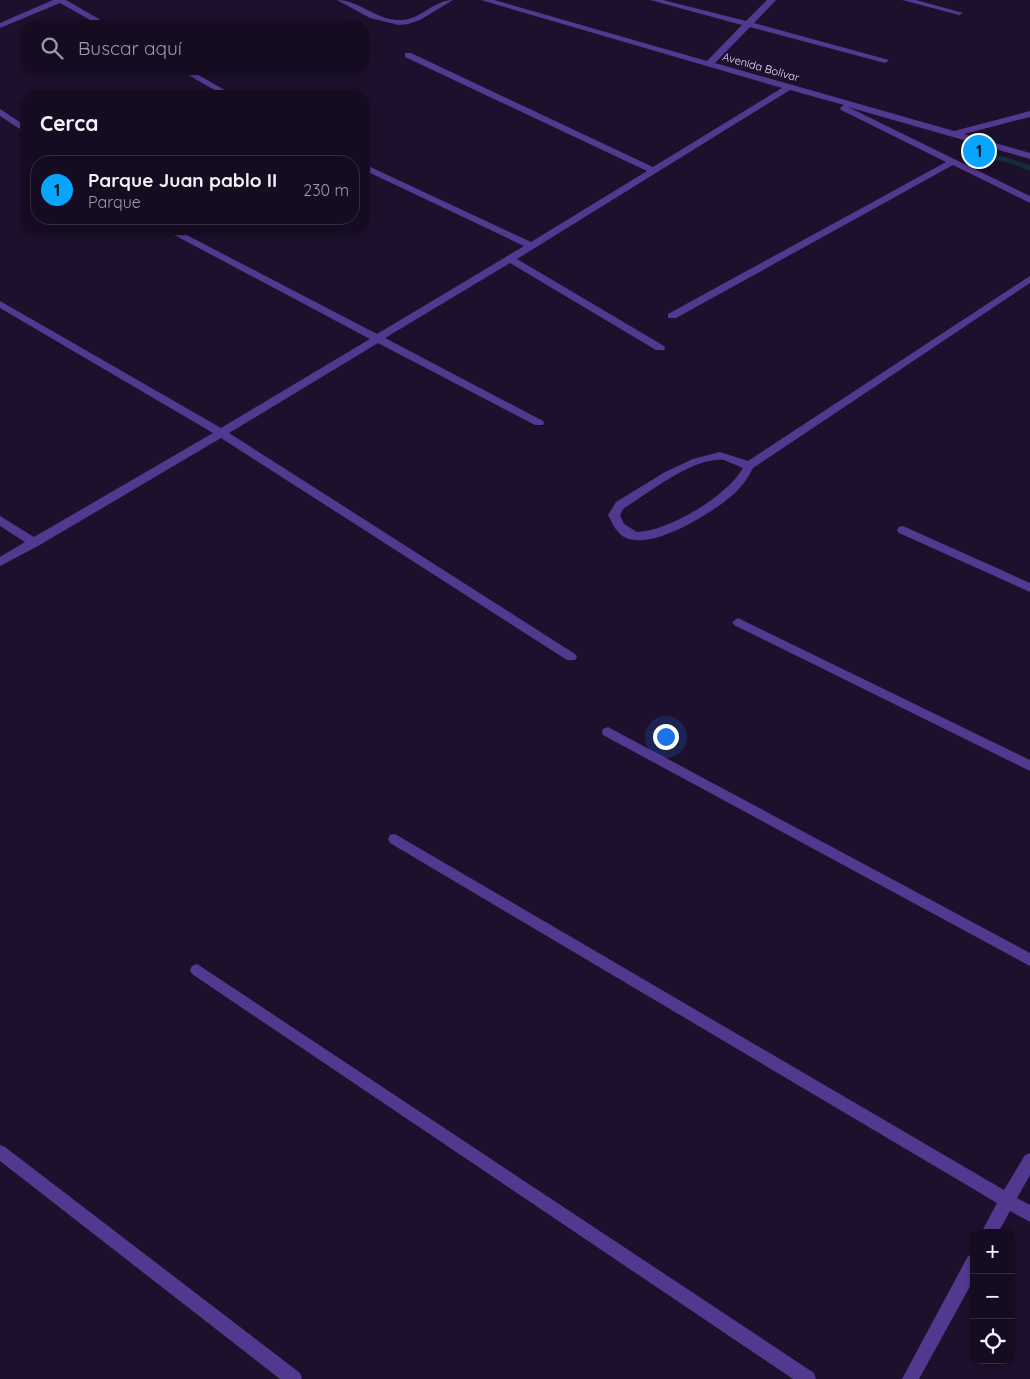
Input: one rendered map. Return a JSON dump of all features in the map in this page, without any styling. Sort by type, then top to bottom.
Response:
[{"type":"street","points":[[0,26],[60,0],[96,20]]},
{"type":"street","points":[[341,0],[392,22],[408,22],[449,0]]},
{"type":"street","name":"Avenida Bolívar","points":[[485,0],[1030,156]]},
{"type":"street","points":[[654,0],[747,26],[885,60]]},
{"type":"street","points":[[709,64],[772,0]]},
{"type":"street","points":[[906,0],[959,13]]},
{"type":"street","points":[[408,55],[652,170]]},
{"type":"street","points":[[193,75],[221,90]]},
{"type":"street","points":[[0,562],[221,433],[377,337],[510,259],[789,87]]},
{"type":"street","points":[[817,95],[1030,200]]},
{"type":"street","points":[[0,112],[20,126]]},
{"type":"street","points":[[955,134],[1030,114]]},
{"type":"street","points":[[672,316],[952,162]]},
{"type":"street","points":[[370,170],[531,246]]},
{"type":"street","points":[[180,235],[539,422]]},
{"type":"street","points":[[510,259],[660,348]]},
{"type":"street","points":[[749,466],[731,458],[720,456],[696,461],[620,505],[614,515],[617,524],[626,533],[641,537],[657,534],[716,502],[737,484],[749,466],[1030,279]]},
{"type":"street","points":[[0,304],[221,433],[571,657]]},
{"type":"street","points":[[0,520],[34,543]]},
{"type":"street","points":[[903,530],[1030,588]]},
{"type":"street","points":[[738,622],[1030,766]]},
{"type":"street","points":[[608,732],[1030,960]]},
{"type":"street","points":[[395,840],[1030,1214]]},
{"type":"street","points":[[198,970],[808,1379]]},
{"type":"street","points":[[0,1152],[294,1379]]},
{"type":"street","points":[[992,1229],[1030,1160]]},
{"type":"street","points":[[910,1379],[970,1269]]},
{"type":"shaded area","points":[[958,143],[1030,165],[1030,171],[1007,162],[989,159]]},
{"type":"place","name":"Parque Juan pablo II","points":[[979,151]]}]
